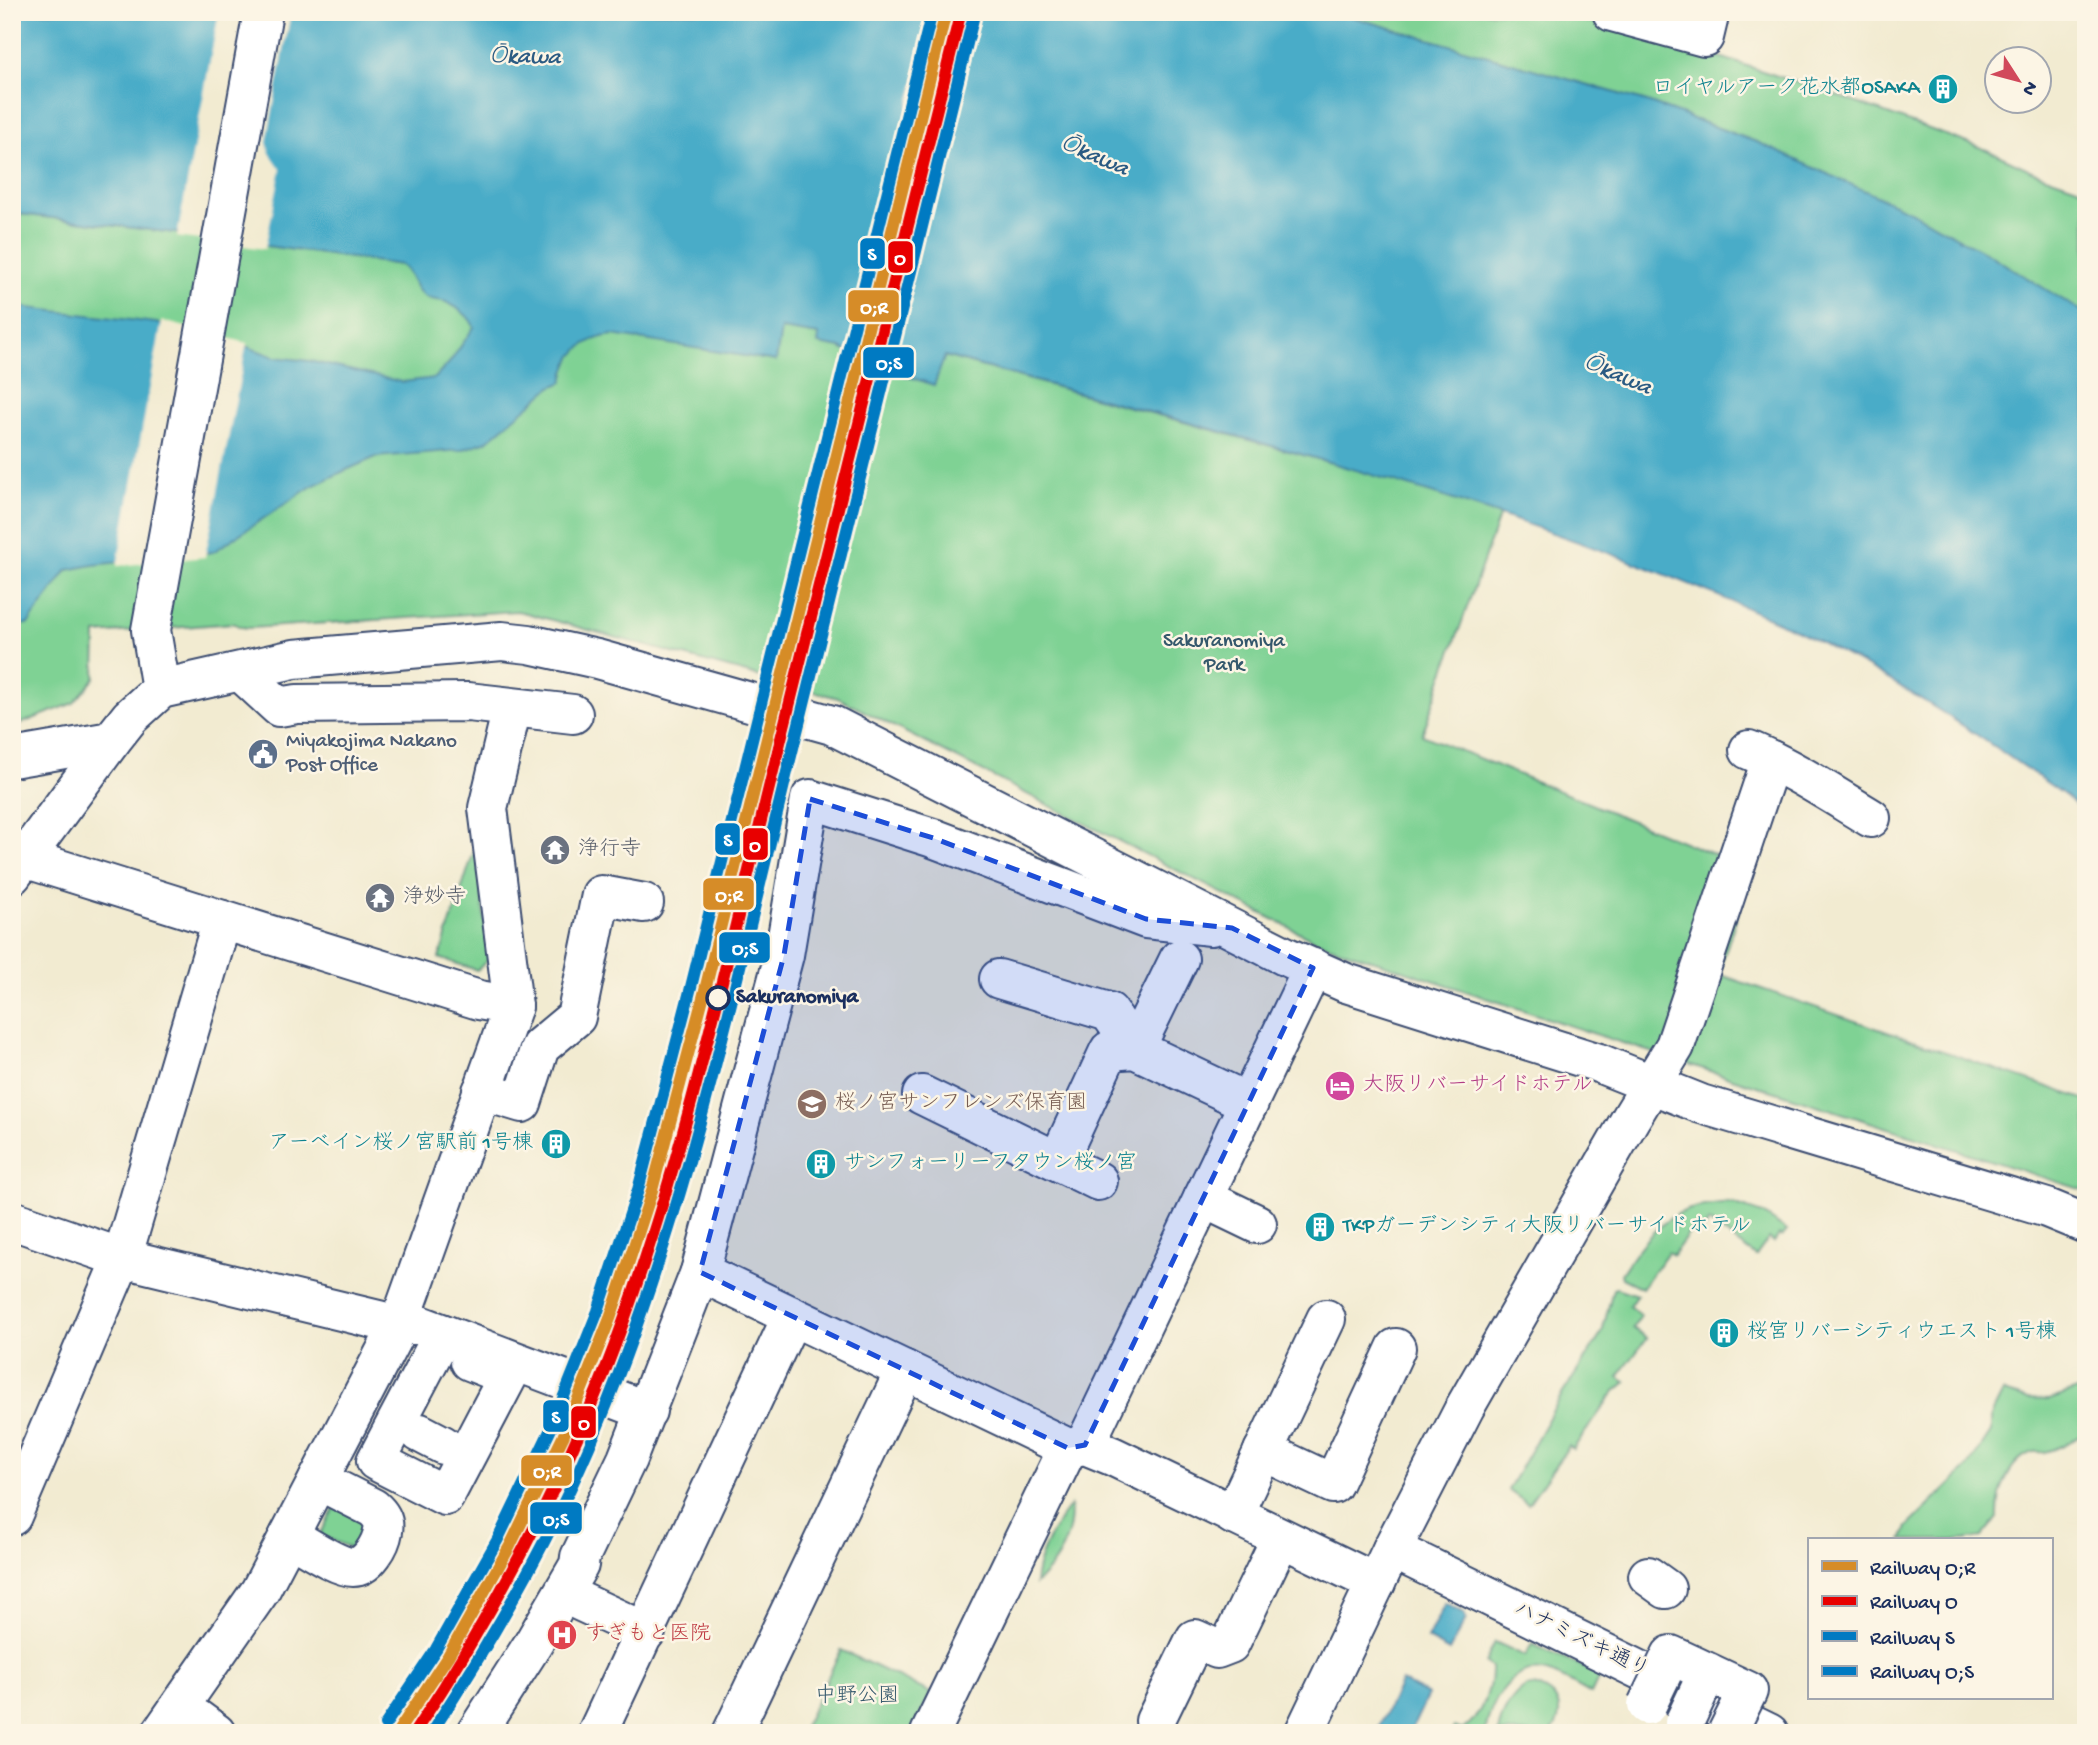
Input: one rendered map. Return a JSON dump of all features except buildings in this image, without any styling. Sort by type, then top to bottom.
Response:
[{"type":"street","points":[[161,689],[151,630],[263,12]]},
{"type":"street","points":[[1612,12],[1704,37],[1710,12]]},
{"type":"street","points":[[513,1006],[480,1000],[222,920],[18,867],[130,716],[161,689],[294,659],[502,641],[529,644],[597,660],[832,725],[1346,983],[1596,1062],[1701,1104],[2047,1209],[2086,1224]]},
{"type":"street","points":[[241,672],[279,707],[296,704],[468,702],[573,714]]},
{"type":"street","points":[[161,1733],[260,1591],[399,1325],[513,1006],[488,808],[512,708]]},
{"type":"street","points":[[12,758],[111,741]]},
{"type":"street","points":[[1304,1733],[1392,1549],[1465,1407],[1675,1046],[1760,755],[1871,818]]},
{"type":"street","points":[[476,1733],[564,1594],[647,1411],[700,1272],[784,955],[804,893],[810,799],[933,838],[1146,919],[1232,928]]},
{"type":"street","points":[[482,1090],[522,1103],[540,1047],[576,1017],[601,895],[644,903]]},
{"type":"street","points":[[12,1516],[122,1258],[222,920]]},
{"type":"street","points":[[1135,1049],[1179,959]]},
{"type":"street","points":[[930,1733],[1203,1198],[1313,968]]},
{"type":"street","points":[[999,979],[1109,1012],[1135,1049],[1249,1103]]},
{"type":"street","points":[[1058,1161],[1109,1051],[1135,1049]]},
{"type":"street","points":[[922,1096],[1098,1181]]},
{"type":"street","points":[[1203,1198],[1257,1224]]},
{"type":"street","points":[[12,1220],[122,1258],[399,1325],[420,1325],[508,1376],[445,1496],[412,1486],[376,1461],[463,1351]]},
{"type":"street","points":[[700,1272],[905,1370],[1233,1515],[1376,1583]]},
{"type":"street","points":[[597,1733],[792,1316]]},
{"type":"street","points":[[1233,1515],[1326,1319]]},
{"type":"street","points":[[1263,1451],[1333,1484],[1396,1348]]},
{"type":"street","points":[[463,1351],[647,1411]]},
{"type":"street","points":[[412,1486],[463,1351]]},
{"type":"street","points":[[732,1733],[905,1370]]},
{"type":"street","points":[[289,1536],[353,1567],[370,1558],[383,1532],[381,1514],[318,1480]]},
{"type":"street","points":[[1155,1721],[1195,1639],[1217,1649],[1230,1644],[1281,1538]]},
{"type":"street","name":"ハナミズキ通り","points":[[1392,1549],[1751,1731]]},
{"type":"street","points":[[564,1594],[646,1632]]},
{"type":"street","points":[[1708,1672],[1694,1728],[1646,1707],[1671,1655],[1708,1672],[1748,1691],[1751,1731]]},
{"type":"street","points":[[187,1733],[197,1719],[216,1733]]},
{"type":"highlighted area","points":[[810,799],[933,838],[1146,919],[1232,928],[1313,968],[1085,1445],[1068,1448],[700,1272],[784,955]]},
{"type":"green space","points":[[1335,12],[1552,12],[1714,55],[1987,150],[2037,173],[2086,190],[2086,314],[1988,254],[1759,143],[1647,102]]},
{"type":"green space","name":"Sakuranomiya Park","points":[[12,213],[401,265],[819,335],[819,344],[841,348],[862,361],[934,385],[944,356],[1383,477],[1500,514],[1422,735],[1752,870],[1718,974],[2086,1100],[2086,1191],[1613,1040],[1318,942],[838,698],[526,613],[517,611],[250,628],[233,623],[96,634],[95,678],[74,703],[12,727]]},
{"type":"green space","points":[[476,845],[489,959],[477,970],[439,958]]},
{"type":"green space","points":[[1730,1203],[1763,1214],[1787,1231],[1782,1237],[1779,1235],[1774,1242],[1769,1238],[1756,1256],[1709,1222],[1703,1230],[1699,1227],[1696,1231],[1692,1229],[1673,1255],[1668,1252],[1642,1288],[1622,1278],[1621,1274],[1641,1245],[1667,1221],[1692,1208]]},
{"type":"green space","points":[[1613,1289],[1637,1295],[1629,1306],[1641,1316],[1633,1328],[1647,1338],[1618,1377],[1626,1382],[1614,1392],[1573,1449],[1569,1446],[1528,1504],[1508,1490],[1561,1396],[1602,1333]]},
{"type":"green space","points":[[2086,1387],[2086,1434],[2055,1449],[2033,1452],[2017,1462],[2002,1489],[1998,1518],[1982,1537],[1903,1538],[1907,1527],[1968,1467],[1991,1432],[1991,1416],[2003,1392],[2027,1399],[2049,1400]]},
{"type":"green space","points":[[1070,1505],[1067,1538],[1057,1558],[1035,1584],[1047,1542]]},
{"type":"green space","points":[[335,1506],[364,1522],[368,1530],[352,1549],[320,1535]]},
{"type":"green space","points":[[1495,1642],[1525,1656],[1532,1644],[1600,1675],[1591,1694],[1548,1673],[1530,1671],[1511,1681],[1503,1690],[1496,1700],[1485,1733],[1451,1733],[1454,1727],[1462,1730],[1469,1724],[1484,1702],[1491,1675],[1491,1667],[1485,1663]]},
{"type":"green space","name":"中野公園","points":[[841,1650],[931,1693],[912,1733],[801,1733]]},
{"type":"green space","points":[[1527,1686],[1545,1690],[1556,1700],[1559,1716],[1551,1733],[1498,1733],[1508,1706]]},
{"type":"water","name":"Ōkawa","points":[[12,12],[1335,12],[1647,102],[1759,143],[1912,212],[1988,254],[2086,314],[2086,814],[2066,796],[1960,724],[1888,679],[1813,638],[1673,578],[1571,540],[1468,505],[1260,442],[945,356],[934,385],[862,361],[841,348],[818,344],[819,335],[781,329],[776,361],[613,335],[594,340],[573,356],[563,382],[551,387],[487,441],[461,450],[376,457],[312,486],[213,552],[67,570],[28,624],[12,625],[12,306],[156,323],[237,343],[275,357],[310,361],[402,382],[435,378],[450,362],[474,327],[454,306],[429,299],[420,293],[401,265],[12,213]]},
{"type":"water","points":[[1445,1603],[1464,1613],[1466,1619],[1449,1651],[1427,1639]]},
{"type":"water","points":[[1401,1681],[1428,1695],[1410,1733],[1385,1733],[1378,1729]]},
{"type":"pier","points":[[219,12],[291,12],[267,142],[270,153],[281,169],[265,249],[177,237]]},
{"type":"pier","points":[[932,12],[978,12],[888,374],[860,364],[847,355]]},
{"type":"pier","points":[[162,321],[247,343],[205,557],[117,566]]},
{"type":"rail line","name":"S","points":[[385,1725],[436,1649],[498,1539],[550,1431],[598,1311],[638,1190],[690,991],[932,12]]},
{"type":"rail line","name":"O;R","points":[[397,1733],[448,1656],[510,1546],[563,1437],[611,1316],[651,1194],[704,994],[946,12]]},
{"type":"rail line","name":"O","points":[[414,1733],[476,1635],[532,1533],[604,1374],[647,1253],[706,1045],[960,15]]},
{"type":"rail line","name":"O;S","points":[[431,1733],[496,1629],[555,1521],[622,1365],[679,1197],[725,1026],[973,19]]},
{"type":"place","name":"ロイヤルアーク花水都OSAKA","points":[[1943,89]]},
{"type":"place","name":"Miyakojima Nakano Post Office","points":[[263,754]]},
{"type":"place","name":"浄行寺","points":[[555,850]]},
{"type":"place","name":"浄妙寺","points":[[380,898]]},
{"type":"place","name":"Sakuranomiya","points":[[718,998]]},
{"type":"place","name":"大阪リバーサイドホテル","points":[[1340,1086]]},
{"type":"place","name":"桜ノ宮サンフレンズ保育園","points":[[812,1104]]},
{"type":"place","name":"アーベイン桜ノ宮駅前 1号棟","points":[[556,1144]]},
{"type":"place","name":"サンフォーリーフタウン桜ノ宮","points":[[821,1164]]},
{"type":"place","name":"TKPガーデンシティ大阪リバーサイドホテル","points":[[1320,1227]]},
{"type":"place","name":"桜宮リバーシティウエスト 1号棟","points":[[1724,1333]]},
{"type":"place","name":"すぎもと医院","points":[[562,1635]]}]
